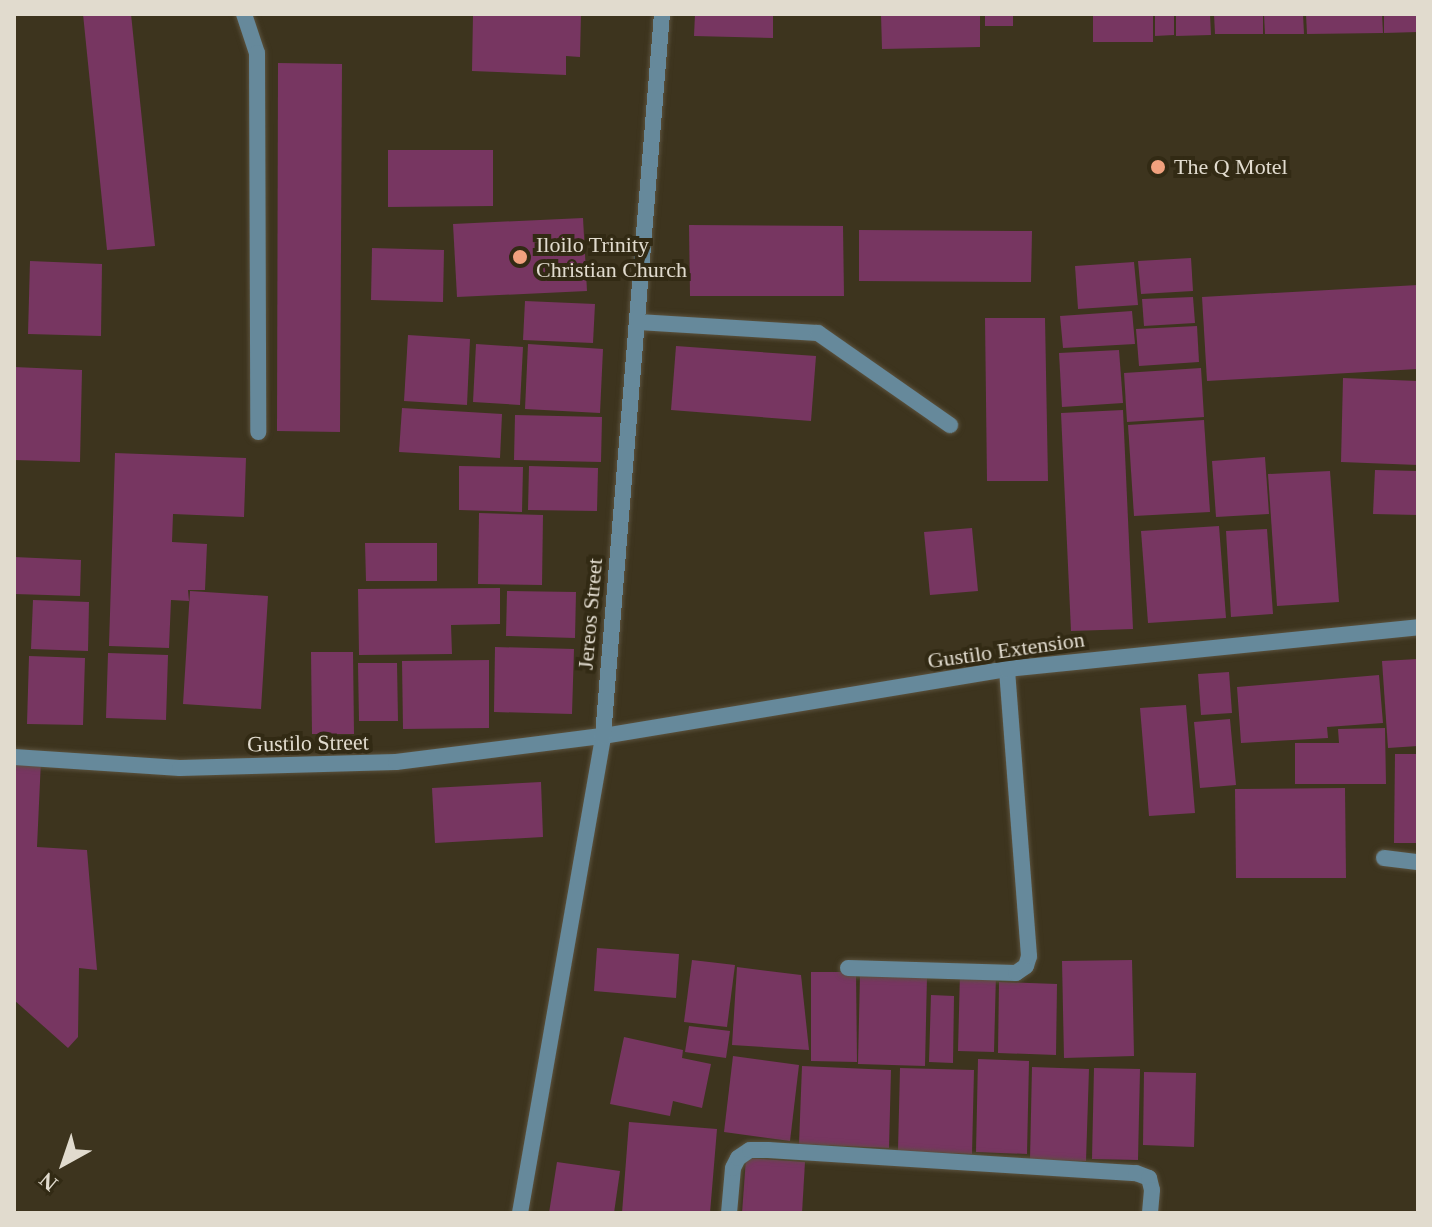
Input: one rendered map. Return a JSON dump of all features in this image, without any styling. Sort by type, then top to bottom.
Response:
[{"type":"street","points":[[244,14],[257,53],[258,432]]},
{"type":"street","name":"Jereos Street","points":[[520,1213],[603,736],[662,14]]},
{"type":"street","points":[[638,322],[818,333],[950,425]]},
{"type":"street","name":"Gustilo Extension","points":[[603,736],[1007,669],[1418,627]]},
{"type":"street","points":[[848,968],[1016,973],[1026,966],[1029,956],[1007,669]]},
{"type":"street","name":"Gustilo Street","points":[[14,757],[180,768],[396,762],[603,736]]},
{"type":"street","points":[[1384,858],[1418,862]]},
{"type":"street","points":[[729,1213],[733,1168],[738,1158],[750,1150],[768,1150],[1136,1173],[1149,1178],[1152,1190],[1150,1213]]},
{"type":"building","points":[[83,14],[131,14],[155,246],[107,250]]},
{"type":"building","points":[[473,14],[581,14],[580,57],[566,56],[566,75],[472,71]]},
{"type":"building","points":[[695,14],[773,14],[773,38],[694,36]]},
{"type":"building","points":[[881,14],[980,14],[980,47],[882,49]]},
{"type":"building","points":[[985,14],[1013,14],[1013,26],[985,26]]},
{"type":"building","points":[[1093,14],[1153,14],[1153,42],[1093,42]]},
{"type":"building","points":[[1155,14],[1174,14],[1174,35],[1155,36]]},
{"type":"building","points":[[1176,14],[1210,14],[1211,35],[1176,36]]},
{"type":"building","points":[[1214,14],[1263,14],[1263,34],[1215,34]]},
{"type":"building","points":[[1264,14],[1303,14],[1304,34],[1265,34]]},
{"type":"building","points":[[1306,14],[1382,14],[1383,33],[1307,34]]},
{"type":"building","points":[[1384,14],[1418,14],[1418,32],[1384,33]]},
{"type":"building","points":[[278,63],[342,64],[340,432],[277,431]]},
{"type":"building","points":[[388,150],[493,150],[493,206],[388,207]]},
{"type":"building","name":"Iloilo Trinity Christian Church","points":[[583,218],[587,291],[457,297],[453,224]]},
{"type":"building","points":[[689,225],[843,226],[844,296],[690,296]]},
{"type":"building","points":[[859,230],[1032,231],[1031,282],[859,281]]},
{"type":"building","points":[[372,248],[444,250],[443,302],[371,300]]},
{"type":"building","points":[[1191,258],[1193,291],[1141,294],[1138,261]]},
{"type":"building","points":[[30,261],[102,264],[101,336],[28,334]]},
{"type":"building","points":[[1134,262],[1138,305],[1078,309],[1075,266]]},
{"type":"building","points":[[1418,285],[1418,369],[1207,381],[1202,297]]},
{"type":"building","points":[[1193,297],[1195,323],[1144,326],[1142,299]]},
{"type":"building","points":[[525,301],[595,304],[593,343],[523,340]]},
{"type":"building","points":[[1132,311],[1135,344],[1063,348],[1060,316]]},
{"type":"building","points":[[985,318],[1045,318],[1048,481],[987,481]]},
{"type":"building","points":[[1197,326],[1199,362],[1139,366],[1136,329]]},
{"type":"building","points":[[408,335],[470,339],[467,405],[404,401]]},
{"type":"building","points":[[476,344],[523,347],[520,405],[473,402]]},
{"type":"building","points":[[528,344],[603,349],[600,413],[525,409]]},
{"type":"building","points":[[676,346],[816,356],[811,421],[671,410]]},
{"type":"building","points":[[1119,350],[1123,403],[1062,407],[1059,353]]},
{"type":"building","points":[[14,367],[82,370],[80,462],[14,460]]},
{"type":"building","points":[[1201,368],[1204,417],[1127,422],[1124,373]]},
{"type":"building","points":[[1343,378],[1418,381],[1418,465],[1341,462]]},
{"type":"building","points":[[402,408],[502,414],[500,458],[399,452]]},
{"type":"building","points":[[1123,410],[1133,629],[1071,631],[1061,413]]},
{"type":"building","points":[[515,415],[602,417],[601,462],[514,460]]},
{"type":"building","points":[[1204,420],[1210,512],[1134,516],[1128,425]]},
{"type":"building","points":[[115,453],[246,458],[244,517],[173,514],[172,542],[207,544],[205,590],[188,590],[189,601],[171,600],[169,648],[109,646]]},
{"type":"building","points":[[1265,457],[1269,514],[1216,517],[1212,461]]},
{"type":"building","points":[[459,466],[523,467],[522,512],[459,510]]},
{"type":"building","points":[[529,466],[598,468],[597,511],[528,510]]},
{"type":"building","points":[[1375,470],[1418,471],[1418,515],[1373,514]]},
{"type":"building","points":[[1330,471],[1339,602],[1277,606],[1268,474]]},
{"type":"building","points":[[479,513],[543,515],[542,585],[478,584]]},
{"type":"building","points":[[1219,526],[1226,618],[1148,623],[1141,531]]},
{"type":"building","points":[[972,528],[978,591],[930,595],[924,532]]},
{"type":"building","points":[[1267,529],[1273,614],[1231,617],[1226,531]]},
{"type":"building","points":[[365,543],[437,543],[437,581],[366,581]]},
{"type":"building","points":[[14,557],[81,560],[80,596],[14,594]]},
{"type":"building","points":[[500,588],[500,624],[451,625],[452,654],[359,655],[358,589]]},
{"type":"building","points":[[190,591],[268,596],[261,709],[183,704]]},
{"type":"building","points":[[507,591],[576,592],[575,638],[506,636]]},
{"type":"building","points":[[33,600],[89,602],[88,651],[31,649]]},
{"type":"building","points":[[495,647],[574,649],[572,714],[494,712]]},
{"type":"building","points":[[311,652],[353,652],[354,734],[312,734]]},
{"type":"building","points":[[108,653],[168,655],[166,720],[106,718]]},
{"type":"building","points":[[29,656],[85,658],[83,725],[27,724]]},
{"type":"building","points":[[1418,659],[1418,746],[1388,748],[1382,661]]},
{"type":"building","points":[[489,660],[489,728],[403,729],[402,661]]},
{"type":"building","points":[[358,663],[397,663],[398,721],[359,721]]},
{"type":"building","points":[[1229,672],[1232,713],[1201,715],[1198,674]]},
{"type":"building","points":[[1379,675],[1383,723],[1327,727],[1328,738],[1241,743],[1237,687]]},
{"type":"building","points":[[1186,705],[1195,813],[1149,816],[1140,708]]},
{"type":"building","points":[[1230,719],[1236,785],[1200,788],[1194,722]]},
{"type":"building","points":[[1385,728],[1386,784],[1295,784],[1295,743],[1339,743],[1338,729]]},
{"type":"building","points":[[1395,754],[1418,754],[1418,843],[1394,843]]},
{"type":"building","points":[[41,760],[37,847],[87,850],[97,970],[79,968],[78,1037],[68,1048],[14,1000],[14,765]]},
{"type":"building","points":[[541,782],[543,837],[435,843],[432,788]]},
{"type":"building","points":[[1345,788],[1346,878],[1236,878],[1235,789]]},
{"type":"building","points":[[597,948],[679,954],[676,998],[594,991]]},
{"type":"building","points":[[692,960],[735,965],[727,1027],[684,1022]]},
{"type":"building","points":[[1132,960],[1134,1056],[1064,1058],[1062,961]]},
{"type":"building","points":[[737,967],[801,975],[809,1050],[732,1045]]},
{"type":"building","points":[[811,972],[856,972],[857,1062],[811,1061]]},
{"type":"building","points":[[960,972],[996,973],[994,1052],[958,1051]]},
{"type":"building","points":[[860,974],[927,976],[925,1066],[858,1064]]},
{"type":"building","points":[[999,982],[1057,984],[1056,1055],[998,1053]]},
{"type":"building","points":[[931,995],[954,996],[953,1063],[929,1062]]},
{"type":"building","points":[[689,1026],[730,1031],[726,1058],[685,1052]]},
{"type":"building","points":[[624,1037],[683,1050],[682,1058],[711,1064],[702,1108],[673,1101],[670,1116],[610,1104]]},
{"type":"building","points":[[733,1056],[799,1065],[790,1141],[724,1132]]},
{"type":"building","points":[[978,1059],[1029,1061],[1027,1154],[976,1152]]},
{"type":"building","points":[[802,1066],[891,1070],[889,1148],[799,1144]]},
{"type":"building","points":[[1032,1067],[1089,1069],[1086,1161],[1030,1160]]},
{"type":"building","points":[[900,1068],[974,1070],[972,1154],[898,1151]]},
{"type":"building","points":[[1094,1068],[1140,1069],[1138,1160],[1092,1159]]},
{"type":"building","points":[[1144,1072],[1196,1073],[1194,1147],[1143,1145]]},
{"type":"building","points":[[629,1122],[717,1129],[710,1213],[622,1213]]},
{"type":"building","points":[[746,1158],[805,1162],[802,1213],[742,1213]]},
{"type":"building","points":[[557,1162],[620,1171],[614,1213],[549,1213]]},
{"type":"place","name":"The Q Motel","points":[[1158,167]]},
{"type":"place","name":"Iloilo Trinity Christian Church","points":[[520,257]]}]
